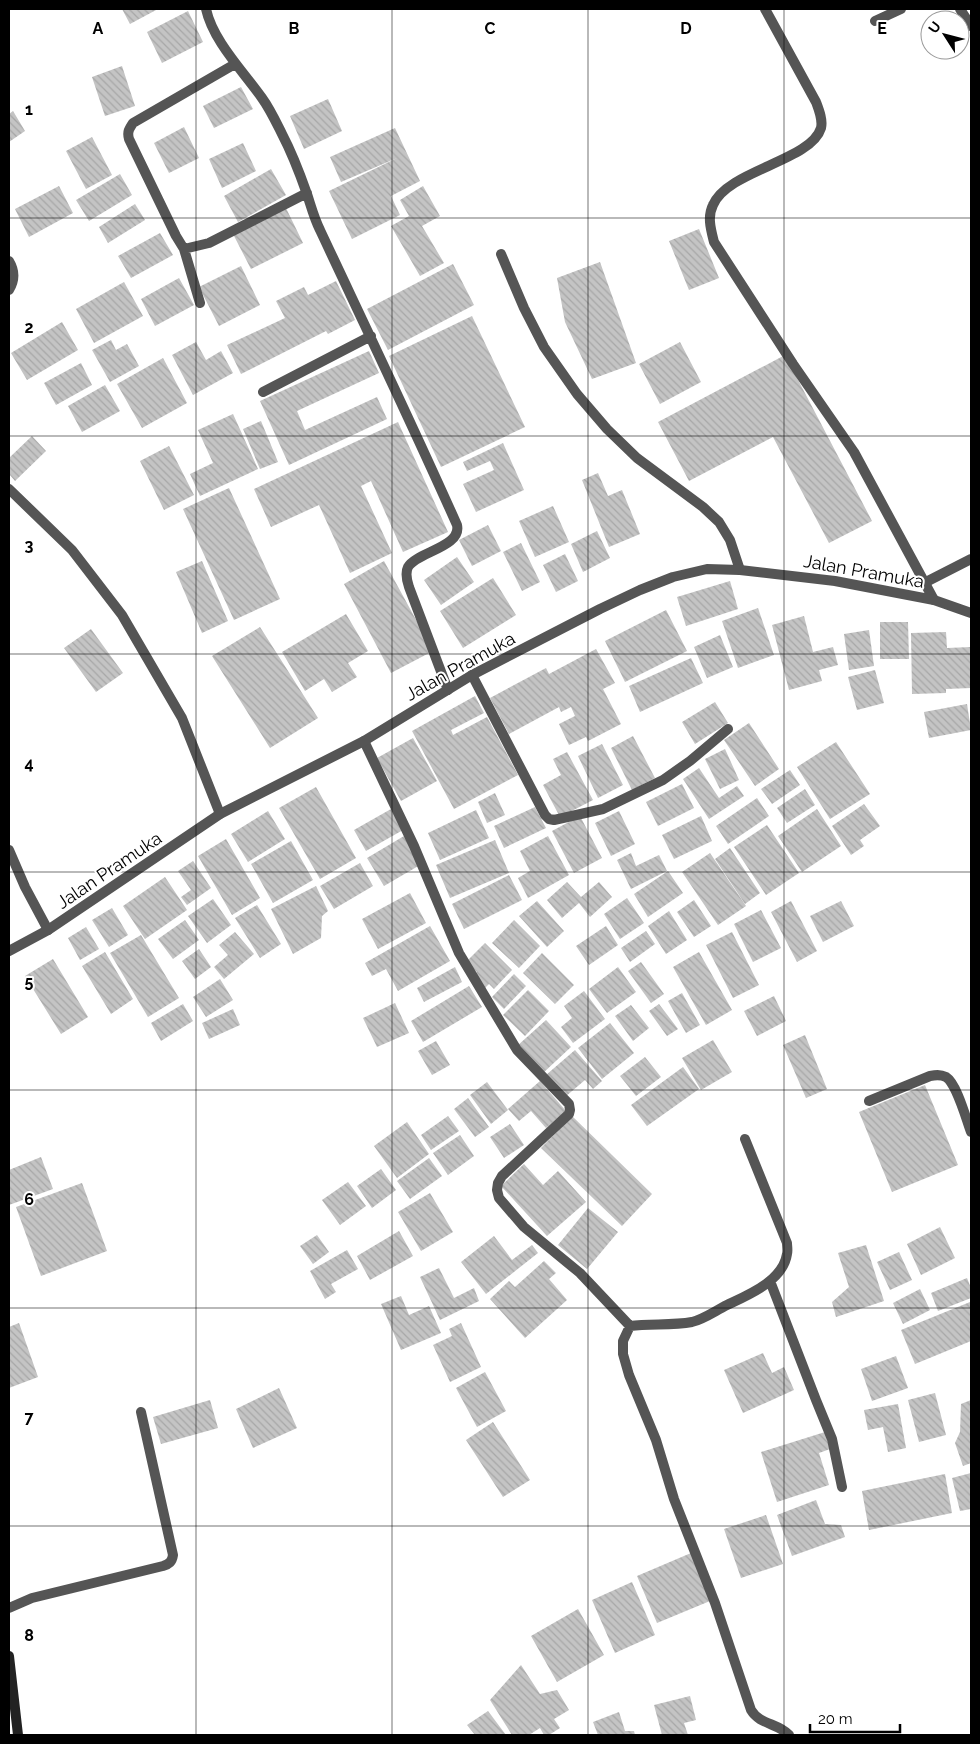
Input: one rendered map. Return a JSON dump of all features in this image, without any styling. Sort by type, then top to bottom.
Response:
[{"type":"main road","points":[[9,1656],[18,1735]]},
{"type":"street","points":[[206,9],[211,25],[234,64],[263,99],[283,136],[319,227],[406,412],[458,530],[454,538],[411,564],[407,572],[409,587],[448,690]]},
{"type":"street","points":[[765,9],[816,102],[821,115],[821,128],[814,141],[803,149],[721,192],[712,205],[710,222],[714,242],[793,364],[854,452],[934,600]]},
{"type":"street","points":[[875,21],[901,9]]},
{"type":"street","points":[[960,9],[971,26]]},
{"type":"street","points":[[200,303],[184,249],[128,134],[133,123],[234,64]]},
{"type":"street","points":[[184,249],[209,242],[307,193]]},
{"type":"street","points":[[501,254],[524,308],[544,347],[577,394],[607,429],[637,458],[703,507],[718,522],[730,540],[740,570]]},
{"type":"street","points":[[9,261],[14,277],[9,290]]},
{"type":"street","points":[[263,392],[371,336]]},
{"type":"street","points":[[9,488],[72,550],[122,615],[182,718],[220,814]]},
{"type":"street","points":[[924,582],[971,559]]},
{"type":"street","name":"Jalan Pramuka","points":[[9,951],[48,930],[220,814],[364,740],[472,675],[600,609],[640,590],[674,577],[707,569],[740,570],[835,581],[934,600],[971,613]]},
{"type":"street","points":[[472,675],[545,814],[554,820],[603,809],[662,780],[690,761],[728,729]]},
{"type":"street","points":[[364,740],[414,846],[459,952],[516,1050],[569,1104],[569,1114],[502,1176],[497,1190],[499,1198],[524,1226],[580,1273],[630,1326]]},
{"type":"street","points":[[9,850],[25,887],[48,930]]},
{"type":"street","points":[[869,1101],[930,1076],[938,1075],[945,1077],[953,1084],[971,1132]]},
{"type":"street","points":[[630,1326],[678,1324],[694,1321],[740,1299],[770,1281],[782,1266],[787,1255],[787,1243],[745,1139]]},
{"type":"street","points":[[770,1281],[832,1439],[842,1487]]},
{"type":"street","points":[[630,1326],[623,1341],[623,1354],[629,1375],[656,1440],[674,1499],[715,1603],[751,1710],[759,1720],[779,1727],[789,1735]]},
{"type":"street","points":[[9,1608],[32,1598],[162,1566],[172,1560],[173,1555],[140,1412]]},
{"type":"building","points":[[122,9],[158,9],[130,24]]},
{"type":"building","points":[[188,11],[203,42],[162,63],[147,32]]},
{"type":"building","points":[[122,66],[135,106],[105,116],[92,77]]},
{"type":"building","points":[[241,87],[253,109],[214,128],[203,106]]},
{"type":"building","points":[[328,99],[342,131],[304,149],[290,116]]},
{"type":"building","points":[[13,111],[25,131],[9,142],[9,114]]},
{"type":"building","points":[[184,127],[199,158],[169,173],[154,143]]},
{"type":"building","points":[[395,128],[420,181],[391,196],[400,215],[352,239],[329,191],[397,158],[341,182],[330,157]]},
{"type":"building","points":[[92,137],[112,175],[86,189],[66,151]]},
{"type":"building","points":[[243,143],[256,171],[222,188],[209,159]]},
{"type":"building","points":[[271,169],[286,195],[238,222],[224,196]]},
{"type":"building","points":[[120,174],[132,195],[89,221],[76,200]]},
{"type":"building","points":[[59,186],[73,213],[29,237],[15,209]]},
{"type":"building","points":[[423,186],[440,216],[422,226],[444,263],[420,276],[391,226],[409,216],[400,200]]},
{"type":"building","points":[[135,204],[145,220],[108,243],[99,227]]},
{"type":"building","points":[[286,208],[303,243],[251,269],[233,234]]},
{"type":"building","points":[[699,229],[719,278],[689,290],[669,241]]},
{"type":"building","points":[[160,233],[173,255],[131,278],[118,256]]},
{"type":"building","points":[[600,262],[636,363],[592,379],[565,322],[557,278]]},
{"type":"building","points":[[453,264],[474,305],[388,350],[367,309]]},
{"type":"building","points":[[241,266],[260,305],[219,326],[199,287]]},
{"type":"building","points":[[179,278],[194,305],[155,326],[141,299]]},
{"type":"building","points":[[336,281],[355,320],[328,334],[326,331],[241,374],[227,345],[285,318],[276,301],[304,287],[308,295]]},
{"type":"building","points":[[124,282],[143,316],[94,343],[76,309]]},
{"type":"building","points":[[472,316],[525,427],[441,467],[389,356]]},
{"type":"building","points":[[62,322],[78,350],[27,380],[11,353]]},
{"type":"building","points":[[111,340],[116,350],[127,344],[139,366],[110,382],[92,350]]},
{"type":"building","points":[[196,342],[206,360],[221,351],[233,373],[193,395],[172,355]]},
{"type":"building","points":[[680,342],[701,382],[660,404],[639,364]]},
{"type":"building","points":[[369,351],[379,373],[297,411],[305,430],[377,397],[387,419],[289,465],[260,401]]},
{"type":"building","points":[[785,355],[872,521],[829,543],[773,437],[689,481],[658,422]]},
{"type":"building","points":[[163,358],[187,403],[142,428],[117,384]]},
{"type":"building","points":[[81,363],[92,385],[56,405],[44,383]]},
{"type":"building","points":[[105,385],[120,411],[82,432],[68,406]]},
{"type":"building","points":[[233,414],[258,469],[200,496],[190,474],[213,463],[198,430]]},
{"type":"building","points":[[261,421],[278,462],[260,469],[243,429]]},
{"type":"building","points":[[398,422],[448,532],[403,552],[371,481],[361,486],[392,553],[350,573],[319,505],[271,527],[254,489]]},
{"type":"building","points":[[32,436],[46,451],[15,481],[9,474],[9,458]]},
{"type":"building","points":[[503,443],[524,490],[476,512],[463,484],[494,470],[490,461],[467,471],[463,462]]},
{"type":"building","points":[[169,446],[194,495],[164,510],[140,461]]},
{"type":"building","points":[[598,473],[608,496],[622,490],[640,534],[609,547],[582,480]]},
{"type":"building","points":[[229,488],[280,599],[234,620],[183,509]]},
{"type":"building","points":[[553,506],[569,542],[535,557],[519,521]]},
{"type":"building","points":[[488,525],[501,551],[472,566],[459,540]]},
{"type":"building","points":[[597,531],[610,558],[583,572],[571,544]]},
{"type":"building","points":[[521,543],[540,582],[522,591],[503,552]]},
{"type":"building","points":[[565,554],[578,581],[556,592],[543,565]]},
{"type":"building","points":[[457,557],[474,582],[441,605],[424,580]]},
{"type":"building","points":[[202,561],[228,621],[202,633],[176,572]]},
{"type":"building","points":[[384,561],[433,651],[391,673],[344,584]]},
{"type":"building","points":[[493,578],[516,615],[463,648],[440,611]]},
{"type":"building","points":[[730,581],[738,609],[686,626],[677,597]]},
{"type":"building","points":[[758,608],[774,655],[738,668],[722,621]]},
{"type":"building","points":[[666,610],[687,651],[625,682],[605,641]]},
{"type":"building","points":[[346,614],[368,651],[348,663],[357,677],[332,692],[324,679],[305,691],[282,652]]},
{"type":"building","points":[[804,616],[813,652],[833,647],[838,665],[819,670],[822,681],[789,690],[772,625]]},
{"type":"building","points":[[880,622],[908,622],[909,659],[880,659]]},
{"type":"building","points":[[260,627],[318,718],[270,748],[212,656]]},
{"type":"building","points":[[91,629],[123,673],[96,692],[64,648]]},
{"type":"building","points":[[869,630],[874,666],[849,670],[844,634]]},
{"type":"building","points":[[946,632],[947,648],[971,647],[971,688],[946,689],[946,693],[912,694],[911,633]]},
{"type":"building","points":[[720,635],[733,667],[707,678],[694,647]]},
{"type":"building","points":[[596,649],[615,683],[603,689],[621,724],[588,741],[586,737],[569,745],[559,724],[575,716],[571,707],[561,712],[559,707],[509,734],[490,698],[546,668],[549,674]]},
{"type":"building","points":[[691,658],[703,683],[640,712],[629,686]]},
{"type":"building","points":[[875,670],[884,703],[857,710],[848,677]]},
{"type":"building","points":[[475,696],[484,713],[451,730],[453,735],[487,717],[518,775],[454,809],[412,731]]},
{"type":"building","points":[[715,702],[728,723],[695,744],[682,722]]},
{"type":"building","points":[[967,704],[971,730],[929,738],[924,712]]},
{"type":"building","points":[[749,723],[779,769],[755,786],[724,740]]},
{"type":"building","points":[[633,736],[655,778],[632,790],[611,748]]},
{"type":"building","points":[[413,738],[437,781],[401,801],[377,758]]},
{"type":"building","points":[[836,742],[870,794],[830,819],[797,767]]},
{"type":"building","points":[[602,744],[623,785],[598,798],[578,756]]},
{"type":"building","points":[[725,749],[739,780],[720,789],[705,759]]},
{"type":"building","points":[[567,752],[593,800],[560,817],[543,785],[561,775],[553,759]]},
{"type":"building","points":[[699,768],[719,798],[737,786],[744,796],[709,819],[683,779]]},
{"type":"building","points":[[790,770],[800,785],[772,804],[761,789]]},
{"type":"building","points":[[682,784],[694,808],[658,826],[646,802]]},
{"type":"building","points":[[316,787],[356,858],[320,879],[279,808]]},
{"type":"building","points":[[805,789],[815,805],[787,823],[777,808]]},
{"type":"building","points":[[495,793],[505,815],[487,823],[478,802]]},
{"type":"building","points":[[757,798],[769,816],[728,844],[716,826]]},
{"type":"building","points":[[864,804],[880,826],[860,840],[864,846],[851,855],[832,826]]},
{"type":"building","points":[[535,807],[546,828],[504,848],[494,826]]},
{"type":"building","points":[[391,809],[403,830],[366,851],[354,830]]},
{"type":"building","points":[[817,809],[841,846],[802,872],[778,836]]},
{"type":"building","points":[[476,810],[489,838],[440,860],[428,833]]},
{"type":"building","points":[[268,811],[285,839],[248,862],[231,834]]},
{"type":"building","points":[[619,811],[635,844],[611,856],[595,823]]},
{"type":"building","points":[[580,816],[602,858],[574,873],[552,831]]},
{"type":"building","points":[[701,816],[712,841],[674,859],[662,835]]},
{"type":"building","points":[[767,825],[799,873],[766,895],[734,847]]},
{"type":"building","points":[[404,836],[420,865],[384,886],[367,858]]},
{"type":"building","points":[[548,836],[569,875],[528,898],[518,878],[530,871],[520,851]]},
{"type":"building","points":[[226,839],[260,898],[232,915],[198,856]]},
{"type":"building","points":[[495,840],[509,873],[450,898],[436,865]]},
{"type":"building","points":[[291,841],[313,880],[273,903],[251,864]]},
{"type":"building","points":[[730,848],[760,893],[745,904],[715,859]]},
{"type":"building","points":[[631,853],[636,866],[659,855],[667,871],[631,889],[617,860]]},
{"type":"building","points":[[710,853],[746,906],[718,925],[682,872]]},
{"type":"building","points":[[193,861],[211,888],[187,905],[181,897],[191,890],[178,871]]},
{"type":"building","points":[[360,863],[373,886],[334,909],[320,886]]},
{"type":"building","points":[[668,871],[683,893],[648,917],[634,894]]},
{"type":"building","points":[[509,875],[522,900],[464,929],[452,904]]},
{"type":"building","points":[[165,877],[187,910],[145,939],[123,906]]},
{"type":"building","points":[[567,882],[581,897],[599,882],[612,897],[590,917],[579,903],[562,918],[547,900]]},
{"type":"building","points":[[316,886],[328,911],[322,916],[321,938],[293,954],[271,909]]},
{"type":"building","points":[[410,893],[426,923],[378,949],[362,919]]},
{"type":"building","points":[[627,898],[644,923],[620,939],[604,914]]},
{"type":"building","points":[[213,899],[231,925],[207,943],[188,916]]},
{"type":"building","points":[[694,900],[711,926],[694,937],[677,912]]},
{"type":"building","points":[[537,901],[564,931],[547,947],[519,916]]},
{"type":"building","points":[[791,901],[817,951],[797,962],[771,912]]},
{"type":"building","points":[[841,901],[854,926],[823,942],[810,916]]},
{"type":"building","points":[[257,905],[281,944],[260,958],[235,918]]},
{"type":"building","points":[[112,908],[128,935],[109,947],[92,920]]},
{"type":"building","points":[[761,910],[781,948],[753,962],[734,924]]},
{"type":"building","points":[[669,911],[687,940],[666,954],[648,926]]},
{"type":"building","points":[[185,920],[199,940],[173,959],[158,939]]},
{"type":"building","points":[[514,920],[540,946],[519,968],[492,943]]},
{"type":"building","points":[[430,926],[450,961],[398,991],[386,969],[372,976],[365,963]]},
{"type":"building","points":[[606,926],[618,945],[589,965],[576,946]]},
{"type":"building","points":[[86,927],[99,949],[80,960],[68,938]]},
{"type":"building","points":[[646,931],[655,944],[630,962],[621,948]]},
{"type":"building","points":[[235,932],[254,954],[224,979],[214,967],[228,955],[219,945]]},
{"type":"building","points":[[732,932],[759,985],[733,998],[706,945]]},
{"type":"building","points":[[141,935],[179,998],[148,1017],[110,953]]},
{"type":"building","points":[[485,943],[512,970],[494,989],[489,984],[485,988],[473,976],[477,972],[466,962]]},
{"type":"building","points":[[199,949],[211,967],[195,979],[182,961]]},
{"type":"building","points":[[105,952],[133,999],[111,1014],[82,966]]},
{"type":"building","points":[[699,952],[732,1010],[706,1025],[673,967]]},
{"type":"building","points":[[542,953],[574,985],[555,1004],[523,973]]},
{"type":"building","points":[[53,959],[88,1017],[61,1034],[25,976]]},
{"type":"building","points":[[641,962],[664,994],[651,1003],[628,971]]},
{"type":"building","points":[[455,967],[462,982],[424,1002],[417,988]]},
{"type":"building","points":[[618,967],[636,992],[607,1013],[589,989]]},
{"type":"building","points":[[514,974],[526,986],[504,1009],[492,997]]},
{"type":"building","points":[[220,979],[233,1000],[206,1017],[193,997]]},
{"type":"building","points":[[469,986],[482,1007],[423,1042],[411,1021]]},
{"type":"building","points":[[528,990],[549,1011],[525,1036],[503,1015]]},
{"type":"building","points":[[584,991],[605,1019],[573,1043],[561,1027],[572,1018],[564,1006]]},
{"type":"building","points":[[682,993],[700,1025],[686,1033],[668,1001]]},
{"type":"building","points":[[774,996],[786,1021],[757,1036],[744,1011]]},
{"type":"building","points":[[395,1003],[409,1033],[377,1047],[363,1018]]},
{"type":"building","points":[[183,1004],[193,1021],[161,1041],[151,1023]]},
{"type":"building","points":[[659,1004],[678,1029],[667,1036],[649,1011]]},
{"type":"building","points":[[631,1005],[649,1028],[633,1041],[615,1016]]},
{"type":"building","points":[[233,1009],[240,1025],[209,1039],[202,1023]]},
{"type":"building","points":[[546,1020],[571,1047],[542,1074],[517,1046]]},
{"type":"building","points":[[610,1023],[634,1053],[602,1079],[578,1048]]},
{"type":"building","points":[[805,1035],[827,1089],[806,1098],[783,1045]]},
{"type":"building","points":[[713,1040],[732,1072],[701,1090],[682,1058]]},
{"type":"building","points":[[436,1041],[450,1065],[432,1075],[418,1051]]},
{"type":"building","points":[[575,1050],[602,1081],[593,1089],[585,1080],[565,1097],[546,1075]]},
{"type":"building","points":[[645,1057],[661,1077],[636,1096],[620,1076]]},
{"type":"building","points":[[683,1067],[699,1089],[647,1126],[631,1105]]},
{"type":"building","points":[[540,1081],[566,1111],[546,1128],[531,1111],[519,1121],[508,1109]]},
{"type":"building","points":[[487,1082],[508,1110],[491,1124],[470,1095]]},
{"type":"building","points":[[925,1085],[958,1165],[892,1192],[859,1112]]},
{"type":"building","points":[[468,1098],[489,1127],[475,1137],[454,1109]]},
{"type":"building","points":[[448,1116],[459,1131],[431,1150],[421,1135]]},
{"type":"building","points":[[572,1116],[652,1194],[622,1226],[541,1148]]},
{"type":"building","points":[[407,1122],[429,1154],[397,1178],[374,1146]]},
{"type":"building","points":[[510,1124],[524,1145],[504,1158],[490,1137]]},
{"type":"building","points":[[460,1135],[474,1156],[448,1175],[433,1153]]},
{"type":"building","points":[[41,1157],[53,1189],[9,1205],[9,1170]]},
{"type":"building","points":[[429,1158],[442,1176],[410,1199],[397,1181]]},
{"type":"building","points":[[524,1164],[543,1185],[558,1171],[586,1202],[547,1236],[501,1186]]},
{"type":"building","points":[[381,1169],[396,1190],[372,1208],[357,1186]]},
{"type":"building","points":[[348,1182],[366,1206],[340,1225],[322,1200]]},
{"type":"building","points":[[82,1183],[107,1251],[41,1276],[16,1207]]},
{"type":"building","points":[[430,1193],[453,1232],[421,1251],[398,1212]]},
{"type":"building","points":[[588,1208],[618,1232],[587,1269],[558,1245]]},
{"type":"building","points":[[940,1227],[955,1258],[921,1275],[907,1244]]},
{"type":"building","points":[[399,1231],[413,1256],[370,1280],[357,1256]]},
{"type":"building","points":[[317,1235],[329,1252],[313,1264],[300,1246]]},
{"type":"building","points":[[494,1236],[512,1260],[532,1245],[538,1253],[486,1294],[461,1262]]},
{"type":"building","points":[[866,1245],[884,1301],[836,1317],[832,1302],[849,1287],[838,1253]]},
{"type":"building","points":[[347,1250],[358,1269],[331,1284],[336,1292],[325,1299],[310,1271]]},
{"type":"building","points":[[899,1252],[912,1280],[890,1290],[877,1262]]},
{"type":"building","points":[[544,1261],[556,1273],[549,1279],[567,1300],[525,1338],[490,1299],[509,1281],[515,1287]]},
{"type":"building","points":[[439,1268],[454,1298],[474,1288],[479,1301],[440,1320],[420,1277]]},
{"type":"building","points":[[967,1278],[971,1288],[971,1298],[938,1311],[931,1293]]},
{"type":"building","points":[[920,1289],[930,1310],[903,1324],[893,1303]]},
{"type":"building","points":[[401,1296],[409,1315],[429,1306],[441,1333],[401,1350],[381,1304]]},
{"type":"building","points":[[970,1302],[971,1341],[915,1364],[901,1330]]},
{"type":"building","points":[[19,1323],[38,1377],[9,1388],[9,1327]]},
{"type":"building","points":[[461,1323],[481,1367],[450,1382],[433,1345],[452,1336],[449,1329]]},
{"type":"building","points":[[763,1353],[772,1373],[784,1367],[794,1390],[743,1413],[724,1370]]},
{"type":"building","points":[[896,1356],[908,1388],[872,1401],[861,1369]]},
{"type":"building","points":[[485,1372],[506,1411],[477,1427],[456,1388]]},
{"type":"building","points":[[279,1388],[297,1428],[253,1448],[236,1409]]},
{"type":"building","points":[[935,1393],[946,1435],[919,1442],[908,1400]]},
{"type":"building","points":[[210,1400],[218,1428],[161,1444],[153,1417]]},
{"type":"building","points":[[971,1400],[971,1463],[963,1466],[955,1443],[960,1432],[961,1404]]},
{"type":"building","points":[[898,1404],[906,1448],[888,1452],[883,1427],[868,1430],[864,1410]]},
{"type":"building","points":[[493,1422],[530,1480],[503,1497],[466,1440]]},
{"type":"building","points":[[825,1432],[830,1449],[819,1453],[829,1485],[777,1502],[761,1452]]},
{"type":"building","points":[[971,1473],[971,1509],[960,1511],[952,1478]]},
{"type":"building","points":[[945,1474],[952,1513],[869,1530],[862,1491]]},
{"type":"building","points":[[816,1500],[825,1524],[841,1525],[845,1537],[792,1556],[777,1515]]},
{"type":"building","points":[[766,1515],[783,1564],[741,1578],[724,1529]]},
{"type":"building","points":[[691,1553],[710,1601],[657,1623],[637,1576]]},
{"type":"building","points":[[632,1582],[655,1635],[615,1653],[592,1600]]},
{"type":"building","points":[[578,1609],[604,1655],[557,1682],[531,1636]]},
{"type":"building","points":[[521,1665],[540,1694],[557,1690],[569,1710],[554,1719],[560,1728],[549,1735],[544,1735],[540,1728],[529,1735],[512,1735],[490,1700]]},
{"type":"building","points":[[690,1696],[696,1720],[684,1723],[688,1735],[662,1735],[654,1705]]},
{"type":"building","points":[[488,1711],[506,1735],[475,1735],[467,1725]]},
{"type":"building","points":[[619,1712],[625,1731],[634,1731],[635,1735],[598,1735],[593,1722]]}]
